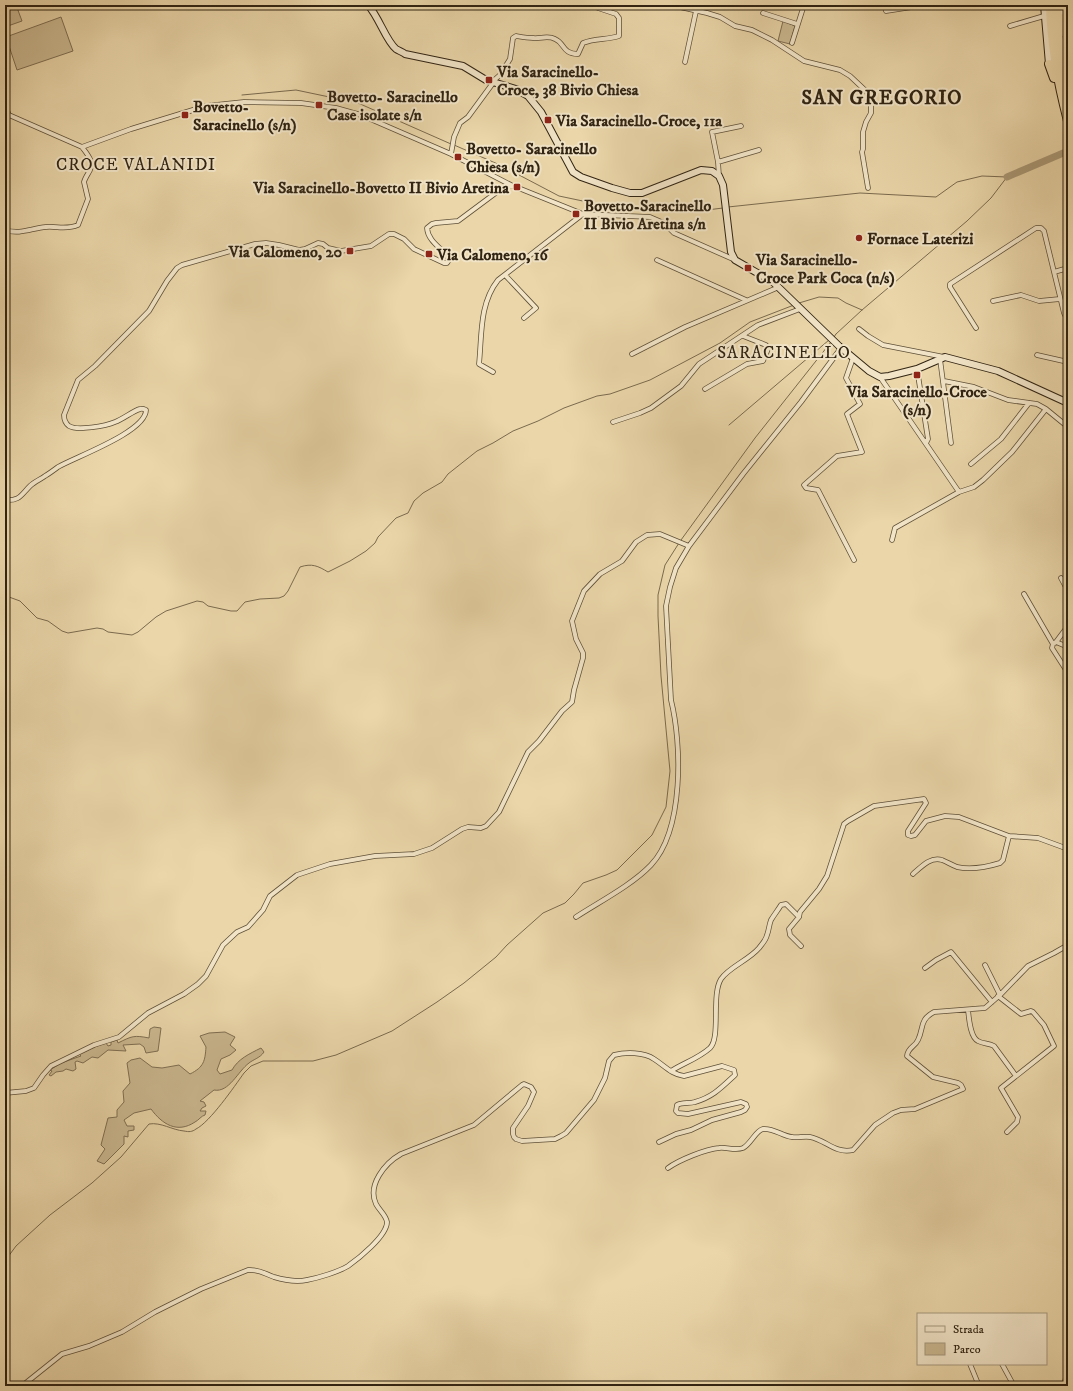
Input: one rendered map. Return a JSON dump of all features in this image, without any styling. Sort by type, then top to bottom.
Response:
[{"type":"highway","points":[[1057,5],[1060,57],[1068,94]]},
{"type":"highway","points":[[1046,6],[1051,28],[1054,58],[1067,118]]},
{"type":"highway","points":[[1060,57],[1066,16]]},
{"type":"highway","points":[[1049,64],[1064,107]]},
{"type":"street","points":[[368,5],[391,42],[397,49],[405,54],[463,66],[492,83],[516,89],[528,96],[541,112],[573,172],[581,177],[612,188],[642,193],[701,170],[712,171],[720,176]]},
{"type":"street","points":[[451,154],[454,137],[460,123],[468,117],[492,83],[500,75],[510,59],[513,38],[516,36],[534,39],[546,37],[556,39],[566,50],[574,54],[578,54],[583,43],[600,39],[608,40],[619,36],[619,18],[616,14],[598,8],[598,5]]},
{"type":"street","points":[[671,5],[720,17],[735,26],[752,30],[772,40],[804,61],[840,70],[850,76],[867,92],[871,102],[871,113],[863,132],[862,152],[868,188]]},
{"type":"street","points":[[792,43],[804,5]]},
{"type":"street","points":[[884,5],[886,11],[892,11],[925,5]]},
{"type":"street","points":[[1031,5],[1046,6],[1044,16],[1049,64]]},
{"type":"street","points":[[1064,5],[1068,7]]},
{"type":"street","points":[[1064,5],[1066,16]]},
{"type":"street","points":[[685,62],[696,10]]},
{"type":"street","points":[[763,13],[797,24]]},
{"type":"street","points":[[1010,26],[1044,16]]},
{"type":"street","points":[[5,84],[7,92],[6,110],[10,115],[82,146],[92,165],[84,182],[88,199],[78,225],[59,228],[45,227],[14,233],[5,230]]},
{"type":"street","points":[[82,146],[206,106],[244,102],[301,103],[336,108],[361,115],[451,154],[511,184],[583,214],[650,217],[664,223],[674,233],[735,260],[779,287],[840,347],[869,371],[880,377],[959,492]]},
{"type":"street","points":[[735,260],[731,252],[723,185],[712,132],[741,126]]},
{"type":"street","points":[[718,162],[759,150]]},
{"type":"street","points":[[5,500],[12,500],[22,496],[31,485],[58,467],[102,447],[121,436],[144,416],[146,410],[140,409],[114,423],[95,428],[72,427],[64,421],[64,415],[78,380],[95,366],[149,311],[167,281],[177,268],[182,265],[255,244],[266,243],[299,250],[318,243],[333,250],[357,249],[371,246],[389,234],[398,235],[414,249],[447,263],[449,260],[448,257],[435,244],[427,231],[429,226],[436,223],[458,221],[501,189],[511,184]]},
{"type":"street","points":[[493,372],[479,364],[483,318],[489,294],[498,280],[583,214]]},
{"type":"street","points":[[976,328],[950,287],[950,284],[1036,228],[1041,228],[1044,231],[1060,299],[1068,321]]},
{"type":"street","points":[[5,246],[5,256]]},
{"type":"street","points":[[657,260],[746,300]]},
{"type":"street","points":[[1054,272],[1068,268]]},
{"type":"street","points":[[505,275],[536,308],[524,318]]},
{"type":"street","points":[[632,354],[686,327],[779,287]]},
{"type":"street","points":[[993,301],[1021,295],[1039,301],[1060,299]]},
{"type":"street","points":[[613,422],[652,408],[681,386],[699,364],[758,325],[799,308]]},
{"type":"street","points":[[859,329],[883,345],[998,371],[1068,403]]},
{"type":"street","points":[[705,389],[747,364],[763,361],[768,349],[766,345],[743,336]]},
{"type":"street","points":[[576,918],[601,902],[651,865],[662,849],[669,832],[679,780],[674,712],[671,700],[666,606],[676,568],[688,546],[800,402],[840,347]]},
{"type":"street","points":[[1037,355],[1068,362]]},
{"type":"street","points":[[853,358],[846,378],[860,404],[847,414],[862,452],[836,456],[804,485],[806,488],[818,490],[854,560]]},
{"type":"street","points":[[880,377],[918,369],[942,358]]},
{"type":"street","points":[[942,358],[951,443]]},
{"type":"street","points":[[918,369],[928,439],[926,443]]},
{"type":"street","points":[[944,381],[974,387],[1008,400],[1033,403],[1046,409],[1068,427]]},
{"type":"street","points":[[972,464],[1001,439],[1029,403]]},
{"type":"street","points":[[892,540],[895,528],[959,492],[974,487],[983,480],[1012,452],[1046,409]]},
{"type":"street","points":[[5,1093],[26,1091],[34,1088],[51,1066],[94,1045],[119,1037],[148,1013],[184,994],[198,984],[206,976],[223,945],[237,932],[248,927],[263,910],[270,896],[297,875],[330,864],[375,856],[414,854],[432,848],[462,829],[468,827],[481,828],[486,826],[499,812],[528,752],[539,741],[562,711],[572,702],[583,653],[576,639],[572,621],[584,591],[600,574],[622,561],[636,542],[647,535],[660,534],[688,546]]},
{"type":"street","points":[[1061,578],[1068,591]]},
{"type":"street","points":[[1024,594],[1055,643],[1068,647]]},
{"type":"street","points":[[1068,626],[1052,648],[1068,673]]},
{"type":"street","points":[[801,946],[790,935],[789,929],[827,876],[844,824],[848,820],[874,806],[924,799],[926,803],[908,831],[908,834],[911,836],[915,835],[926,821],[945,816],[959,817],[1009,836],[1038,838],[1068,849]]},
{"type":"street","points":[[913,874],[926,863],[936,860],[941,860],[953,866],[964,868],[974,868],[1000,863],[1003,860],[1009,836]]},
{"type":"street","points":[[671,1071],[701,1055],[713,1044],[716,1004],[721,979],[759,948],[768,934],[769,925],[776,911],[782,905],[786,904],[799,917]]},
{"type":"street","points":[[668,1168],[681,1160],[720,1147],[739,1149],[745,1147],[762,1129],[775,1130],[790,1137],[810,1137],[842,1151],[853,1150],[876,1125],[893,1113],[901,1110],[915,1109],[963,1089],[958,1083],[933,1077],[907,1056],[907,1051],[919,1038],[921,1026],[930,1014],[938,1012],[982,1009],[999,996],[1028,966],[1068,945]]},
{"type":"street","points":[[925,968],[951,952],[992,1002]]},
{"type":"street","points":[[985,965],[999,996],[1021,1014],[1031,1011],[1033,1012],[1044,1025],[1054,1046],[1001,1088],[1018,1117],[1017,1122],[1007,1132]]},
{"type":"street","points":[[968,1010],[970,1027],[975,1039],[979,1042],[988,1043],[994,1046],[1016,1076]]},
{"type":"street","points":[[22,1386],[62,1354],[89,1346],[116,1335],[155,1312],[201,1289],[248,1270],[256,1270],[273,1276],[296,1280],[308,1280],[347,1267],[377,1242],[386,1228],[387,1221],[377,1206],[373,1193],[382,1170],[392,1159],[474,1125],[524,1084],[532,1086],[534,1092],[528,1106],[513,1128],[514,1137],[522,1141],[555,1139],[564,1135],[594,1100],[605,1078],[609,1061],[614,1055],[625,1053],[647,1055],[654,1058],[664,1067],[678,1075],[684,1076],[722,1066],[732,1068],[735,1075],[721,1090],[696,1102],[680,1103],[677,1105],[676,1111],[678,1113],[688,1114],[742,1102],[747,1107],[745,1110],[712,1120],[659,1142]]},
{"type":"street","points":[[970,1365],[979,1386]]},
{"type":"street","points":[[1003,1365],[1014,1386]]},
{"type":"street","points":[[1064,1386],[1068,1368]]},
{"type":"green space","points":[[5,5],[16,5],[22,21],[5,27]]},
{"type":"green space","points":[[61,17],[73,51],[17,70],[6,37]]},
{"type":"green space","points":[[783,21],[795,26],[790,44],[778,41]]},
{"type":"green space","points":[[154,1027],[161,1028],[158,1051],[146,1053],[144,1047],[140,1044],[123,1045],[126,1051],[108,1050],[98,1058],[92,1057],[83,1063],[77,1061],[75,1062],[76,1069],[73,1071],[66,1069],[56,1072],[51,1076],[49,1075],[52,1071],[50,1070],[61,1063],[81,1056],[79,1054],[97,1046],[106,1043],[108,1046],[111,1045],[111,1042],[117,1040],[118,1043],[133,1037],[149,1038],[150,1029]]},
{"type":"green space","points":[[225,1032],[235,1037],[230,1045],[236,1050],[230,1055],[221,1059],[217,1070],[220,1074],[232,1070],[241,1060],[261,1048],[264,1052],[261,1056],[245,1067],[229,1085],[219,1090],[214,1090],[200,1101],[204,1102],[206,1106],[200,1111],[206,1111],[205,1115],[188,1126],[176,1127],[165,1123],[151,1109],[134,1113],[124,1120],[127,1126],[134,1126],[134,1130],[128,1131],[128,1137],[124,1136],[124,1144],[104,1164],[97,1161],[105,1149],[101,1145],[108,1118],[117,1117],[117,1110],[124,1102],[123,1091],[130,1083],[127,1063],[131,1060],[140,1058],[152,1067],[162,1068],[179,1065],[190,1074],[201,1066],[204,1060],[206,1047],[200,1036],[209,1033]]},
{"type":"waterway","points":[[242,95],[296,90],[358,103],[451,144]]},
{"type":"waterway","points":[[454,145],[500,165],[559,196],[616,208],[691,212],[723,208]]},
{"type":"waterway","points":[[1007,177],[1068,151]]},
{"type":"waterway","points":[[728,207],[860,193],[936,197],[957,182],[982,176],[1007,177]]},
{"type":"waterway","points":[[836,334],[967,221],[991,198],[1007,177]]},
{"type":"waterway","points":[[799,303],[819,297],[838,298],[862,310]]},
{"type":"waterway","points":[[5,599],[9,597],[20,601],[37,618],[48,621],[62,631],[68,633],[97,628],[108,632],[132,635],[166,611],[197,601],[203,602],[208,606],[237,611],[245,602],[260,599],[279,598],[284,596],[288,591],[300,567],[308,565],[315,566],[328,572],[366,551],[375,543],[378,537],[396,518],[408,513],[414,501],[423,493],[442,482],[448,474],[477,451],[513,431],[564,408],[650,380],[720,343],[750,322],[794,305]]},
{"type":"waterway","points":[[729,425],[829,340]]},
{"type":"waterway","points":[[681,540],[755,438],[831,342]]},
{"type":"waterway","points":[[5,1261],[16,1246],[50,1215],[92,1183],[121,1157],[149,1124],[158,1124],[190,1132],[193,1131],[202,1125],[215,1112],[251,1066],[263,1061],[313,1061],[336,1055],[392,1031],[464,983],[496,957],[507,945],[543,913],[565,903],[583,883],[617,870],[652,835],[666,807],[670,771],[661,676],[658,595],[665,565],[679,543]]},
{"type":"place","name":"Via Saracinello- Croce, 38 Bivio Chiesa","points":[[489,80]]},
{"type":"place","name":"Bovetto- Saracinello Case isolate s/n","points":[[319,105]]},
{"type":"place","name":"Bovetto- Saracinello (s/n)","points":[[185,115]]},
{"type":"place","name":"Via Saracinello-Croce, 11a","points":[[548,120]]},
{"type":"place","name":"Bovetto- Saracinello Chiesa (s/n)","points":[[458,157]]},
{"type":"place","name":"Via Saracinello-Bovetto II Bivio Aretina","points":[[517,187]]},
{"type":"place","name":"Bovetto-Saracinello II Bivio Aretina s/n","points":[[576,214]]},
{"type":"place","name":"Fornace Laterizi","points":[[859,238]]},
{"type":"place","name":"Via Calomeno, 20","points":[[350,251]]},
{"type":"place","name":"Via Calomeno, 16","points":[[429,254]]},
{"type":"place","name":"Via Saracinello- Croce Park Coca (n/s)","points":[[748,268]]},
{"type":"place","name":"Via Saracinello-Croce (s/n)","points":[[917,375]]},
{"type":"district","name":"SAN GREGORIO","points":[[882,97]]},
{"type":"district","name":"CROCE VALANIDI","points":[[136,164]]},
{"type":"district","name":"SARACINELLO","points":[[784,352]]}]
